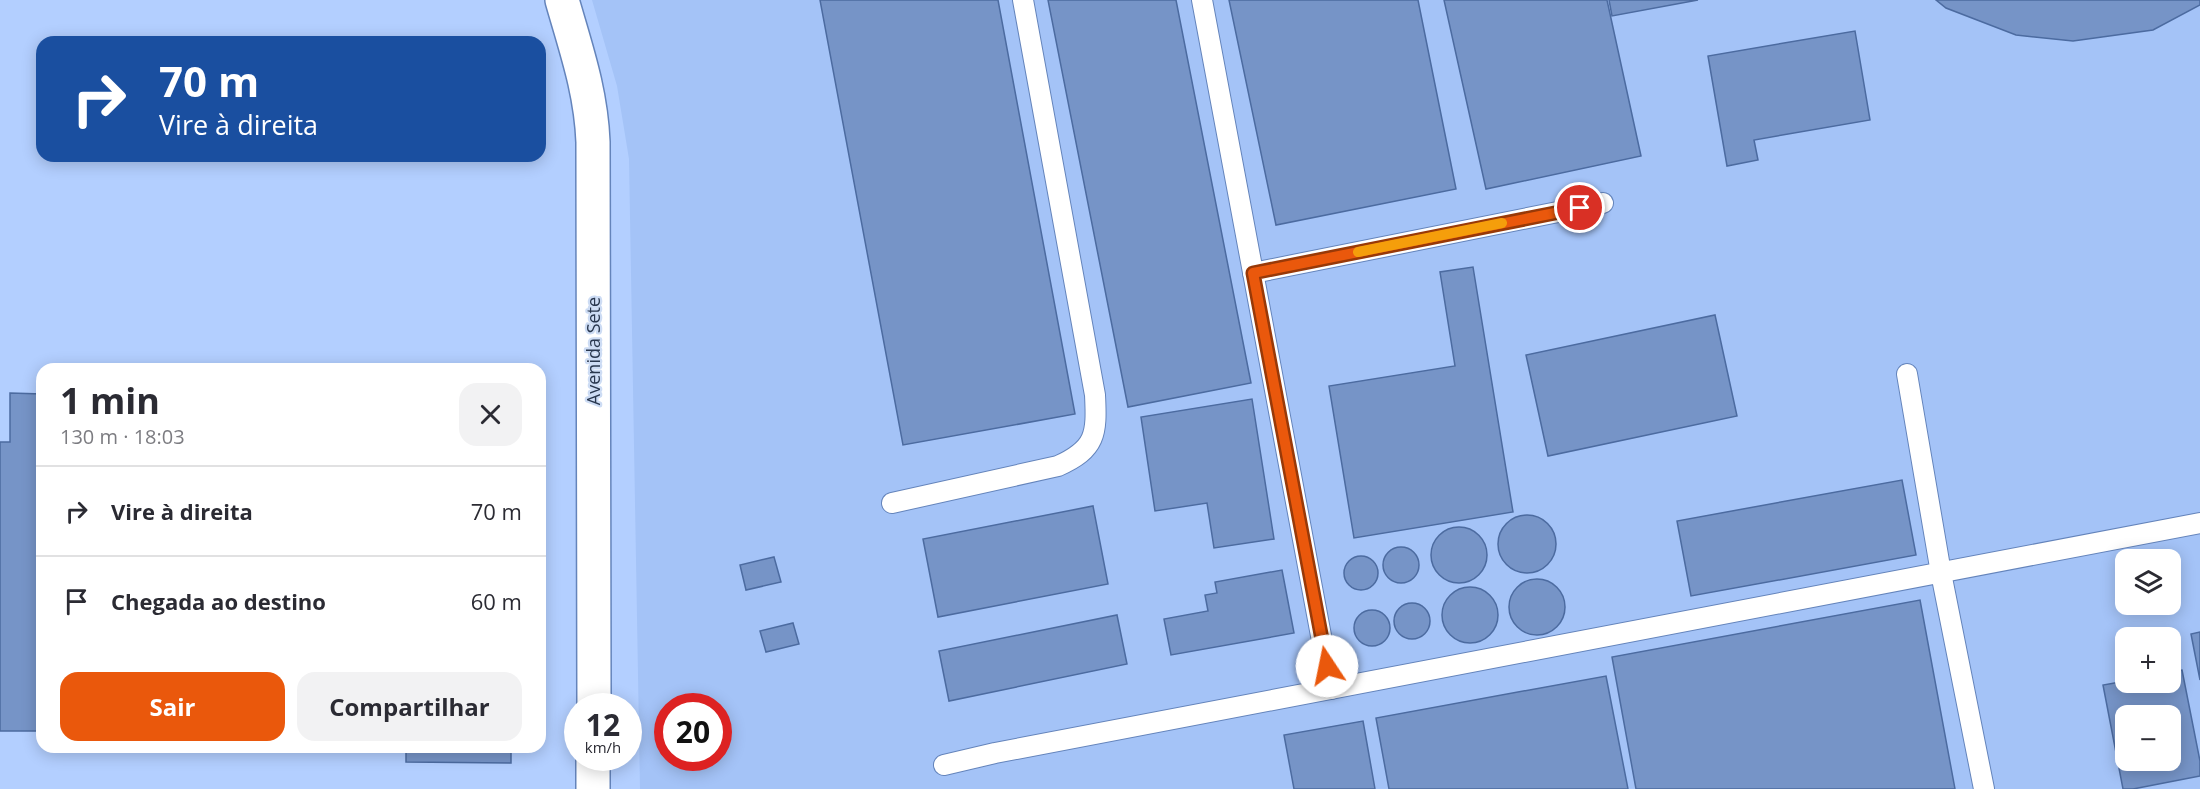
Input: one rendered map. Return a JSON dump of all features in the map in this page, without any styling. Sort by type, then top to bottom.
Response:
[{"type":"street","name":"Avenida Sete","points":[[562,0],[588,89],[592,111],[594,693]]},
{"type":"street","points":[[593,771],[593,789]]},
{"type":"lane","points":[[891,503],[1058,466],[1077,457],[1092,440],[1097,423],[1095,395],[1023,0]]},
{"type":"lane","points":[[1202,0],[1331,689]]},
{"type":"lane","points":[[1253,273],[1603,203]]},
{"type":"lane","points":[[1907,374],[1941,573],[1984,789]]},
{"type":"lane","points":[[944,765],[995,753],[2200,523]]},
{"type":"shaded area","points":[[592,0],[2200,0],[2200,789],[640,789],[642,693],[638,693],[629,159],[617,86]]},
{"type":"building","points":[[820,0],[998,0],[1075,414],[903,445]]},
{"type":"building","points":[[1048,0],[1176,0],[1251,383],[1128,407]]},
{"type":"building","points":[[1229,0],[1418,0],[1456,189],[1276,225]]},
{"type":"building","points":[[1444,0],[1607,0],[1641,156],[1486,189]]},
{"type":"building","points":[[1609,0],[1698,0],[1612,16]]},
{"type":"building","points":[[1936,0],[2200,0],[2200,5],[2153,30],[2073,41],[2016,35],[1946,8]]},
{"type":"building","points":[[1855,31],[1870,120],[1754,140],[1758,160],[1727,166],[1708,56]]},
{"type":"building","points":[[1473,267],[1513,512],[1354,538],[1329,386],[1455,366],[1440,272]]},
{"type":"building","points":[[1715,315],[1737,416],[1548,456],[1526,355]]},
{"type":"building","points":[[10,393],[36,394],[36,731],[0,731],[0,442],[10,442]]},
{"type":"building","points":[[1252,399],[1274,539],[1214,548],[1207,503],[1155,511],[1141,417]]},
{"type":"building","points":[[1902,480],[1916,555],[1691,596],[1677,521]]},
{"type":"building","points":[[1093,506],[1108,584],[938,617],[923,539]]},
{"type":"building","points":[[1521,515],[1533,515],[1548,523],[1556,538],[1556,550],[1548,565],[1533,573],[1521,573],[1506,565],[1498,550],[1498,538],[1506,523]]},
{"type":"building","points":[[1459,527],[1474,532],[1482,540],[1487,555],[1482,570],[1474,578],[1459,583],[1444,578],[1436,570],[1431,555],[1436,540],[1444,532]]},
{"type":"building","points":[[1401,547],[1413,553],[1419,565],[1413,577],[1401,583],[1389,577],[1383,565],[1389,553]]},
{"type":"building","points":[[1361,556],[1373,561],[1378,573],[1373,585],[1361,590],[1349,585],[1344,573],[1349,561]]},
{"type":"building","points":[[774,557],[781,582],[746,590],[740,565]]},
{"type":"building","points":[[1282,570],[1294,633],[1171,655],[1164,619],[1208,611],[1205,595],[1217,593],[1215,582]]},
{"type":"building","points":[[1531,579],[1543,579],[1553,583],[1561,591],[1565,607],[1561,623],[1553,631],[1543,635],[1531,635],[1521,631],[1513,623],[1509,613],[1509,601],[1513,591],[1521,583]]},
{"type":"building","points":[[1470,587],[1481,589],[1490,595],[1496,604],[1498,615],[1496,626],[1490,635],[1481,641],[1470,643],[1459,641],[1450,635],[1444,626],[1442,615],[1444,604],[1450,595],[1459,589]]},
{"type":"building","points":[[1920,600],[1955,789],[1636,789],[1612,657]]},
{"type":"building","points":[[1412,603],[1424,609],[1430,621],[1424,633],[1412,639],[1400,633],[1394,621],[1400,609]]},
{"type":"building","points":[[1372,610],[1384,616],[1390,628],[1384,640],[1372,646],[1360,640],[1354,628],[1360,616]]},
{"type":"building","points":[[1117,615],[1127,664],[949,701],[939,651]]},
{"type":"building","points":[[793,623],[799,644],[766,652],[760,631]]},
{"type":"building","points":[[2200,632],[2200,680],[2191,634]]},
{"type":"building","points":[[2182,670],[2200,761],[2200,776],[2123,789],[2120,771],[2181,771],[2181,705],[2115,705],[2115,747],[2103,685],[2115,683],[2115,693],[2181,693]]},
{"type":"building","points":[[1606,676],[1628,789],[1389,789],[1376,718]]},
{"type":"building","points":[[1363,721],[1375,789],[1294,789],[1284,735]]},
{"type":"building","points":[[406,753],[511,753],[511,763],[406,762]]},
{"type":"slow traffic","points":[[1358,252],[1502,223]]},
{"type":"route","points":[[1327,666],[1253,273],[1580,208]]}]
